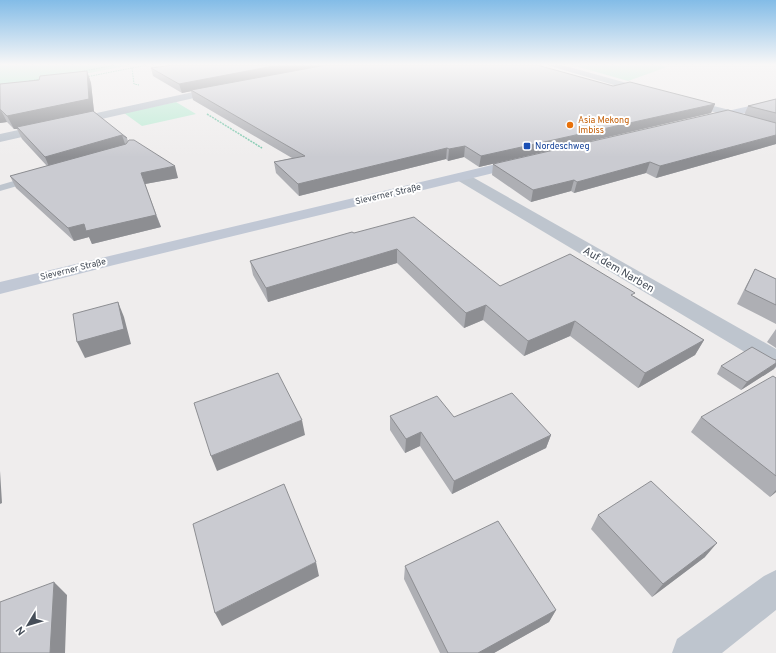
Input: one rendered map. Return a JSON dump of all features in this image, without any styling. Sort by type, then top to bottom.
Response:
[{"type":"main road","points":[[692,122],[776,102]]},
{"type":"main road","name":"Sieverner Straße","points":[[0,288],[125,256],[533,160]]},
{"type":"street","points":[[0,138],[192,95]]},
{"type":"street","points":[[654,95],[659,97]]},
{"type":"street","points":[[722,115],[674,101],[746,121]]},
{"type":"street","name":"Auf dem Narben","points":[[462,177],[776,360]]},
{"type":"street","points":[[691,653],[776,588]]},
{"type":"lane","points":[[0,188],[45,175]]},
{"type":"path","points":[[181,98],[262,148]]},
{"type":"green space","points":[[176,102],[196,114],[142,126],[124,113]]},
{"type":"building","points":[[0,95],[89,95],[89,99],[7,116],[0,109]]},
{"type":"building","points":[[200,95],[682,95],[715,104],[481,156],[465,146],[449,149],[447,148],[298,184],[274,162],[305,156]]},
{"type":"building","points":[[776,99],[776,113],[748,106]]},
{"type":"building","points":[[728,110],[776,123],[776,135],[660,166],[650,162],[577,182],[574,180],[533,190],[493,164]]},
{"type":"building","points":[[93,111],[127,138],[122,135],[45,157],[17,127]]},
{"type":"building","points":[[129,140],[134,140],[175,166],[141,173],[156,215],[86,231],[84,224],[68,228],[10,176],[126,144]]},
{"type":"building","points":[[414,217],[500,286],[570,254],[635,293],[631,295],[704,340],[645,373],[575,321],[528,341],[486,305],[466,313],[397,249],[266,288],[250,261],[352,232],[354,233]]},
{"type":"building","points":[[755,269],[776,279],[776,305],[745,290]]},
{"type":"building","points":[[118,302],[124,329],[77,342],[73,314]]},
{"type":"building","points":[[752,347],[776,360],[776,363],[747,382],[721,366]]},
{"type":"building","points":[[278,373],[302,420],[211,456],[194,403]]},
{"type":"building","points":[[773,376],[776,378],[776,476],[701,417]]},
{"type":"building","points":[[512,393],[551,435],[454,481],[421,432],[406,439],[390,416],[437,396],[454,417]]},
{"type":"building","points":[[651,481],[717,543],[663,584],[598,515]]},
{"type":"building","points":[[284,484],[316,562],[215,613],[193,524]]},
{"type":"building","points":[[498,521],[556,610],[478,653],[448,653],[405,566]]},
{"type":"building","points":[[54,582],[50,653],[0,653],[0,602]]},
{"type":"place","name":"Asia Mekong Imbiss","points":[[570,125]]},
{"type":"place","name":"Nordeschweg","points":[[527,146]]}]
